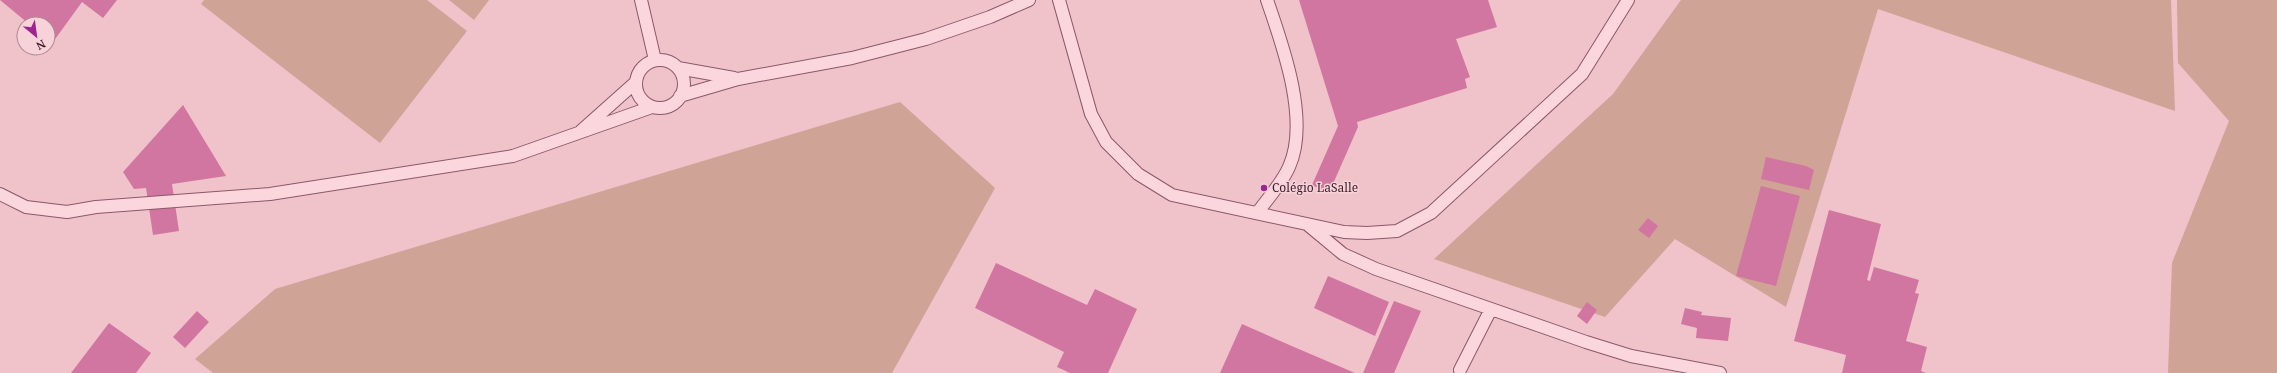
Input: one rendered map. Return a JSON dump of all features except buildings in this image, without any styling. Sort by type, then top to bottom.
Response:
[{"type":"lane","points":[[641,0],[655,60]]},
{"type":"lane","points":[[680,96],[738,79],[852,58],[926,39],[990,17],[1029,0]]},
{"type":"lane","points":[[1059,0],[1091,114],[1106,142],[1138,174],[1172,195],[1258,212],[1344,232],[1367,233],[1397,231],[1431,213],[1582,74],[1628,0]]},
{"type":"lane","points":[[1258,212],[1289,168],[1295,152],[1298,112],[1294,91],[1267,0]]},
{"type":"lane","points":[[652,107],[642,100],[636,89],[636,76],[644,66],[655,60],[668,61],[678,68],[738,79]]},
{"type":"lane","points":[[0,194],[26,207],[67,212],[96,207],[270,194],[513,156],[652,107],[665,108],[676,102],[684,91],[684,79],[678,68]]},
{"type":"lane","points":[[575,135],[636,82]]},
{"type":"lane","points":[[1306,223],[1343,254],[1376,269],[1631,356],[1719,373]]},
{"type":"lane","points":[[1460,370],[1491,309]]},
{"type":"shaded area","points":[[204,0],[427,0],[467,31],[380,143],[201,4]]},
{"type":"shaded area","points":[[449,0],[489,0],[474,20]]},
{"type":"shaded area","points":[[1681,0],[2171,0],[2175,111],[1878,9],[1786,307],[1675,239],[1605,317],[1434,259],[1613,94]]},
{"type":"shaded area","points":[[2177,0],[2277,0],[2277,373],[2168,373],[2172,263],[2229,121],[2178,63]]},
{"type":"shaded area","points":[[900,102],[995,188],[892,373],[213,373],[195,359],[275,289]]},
{"type":"place","name":"Colégio LaSalle","points":[[1264,188]]}]
